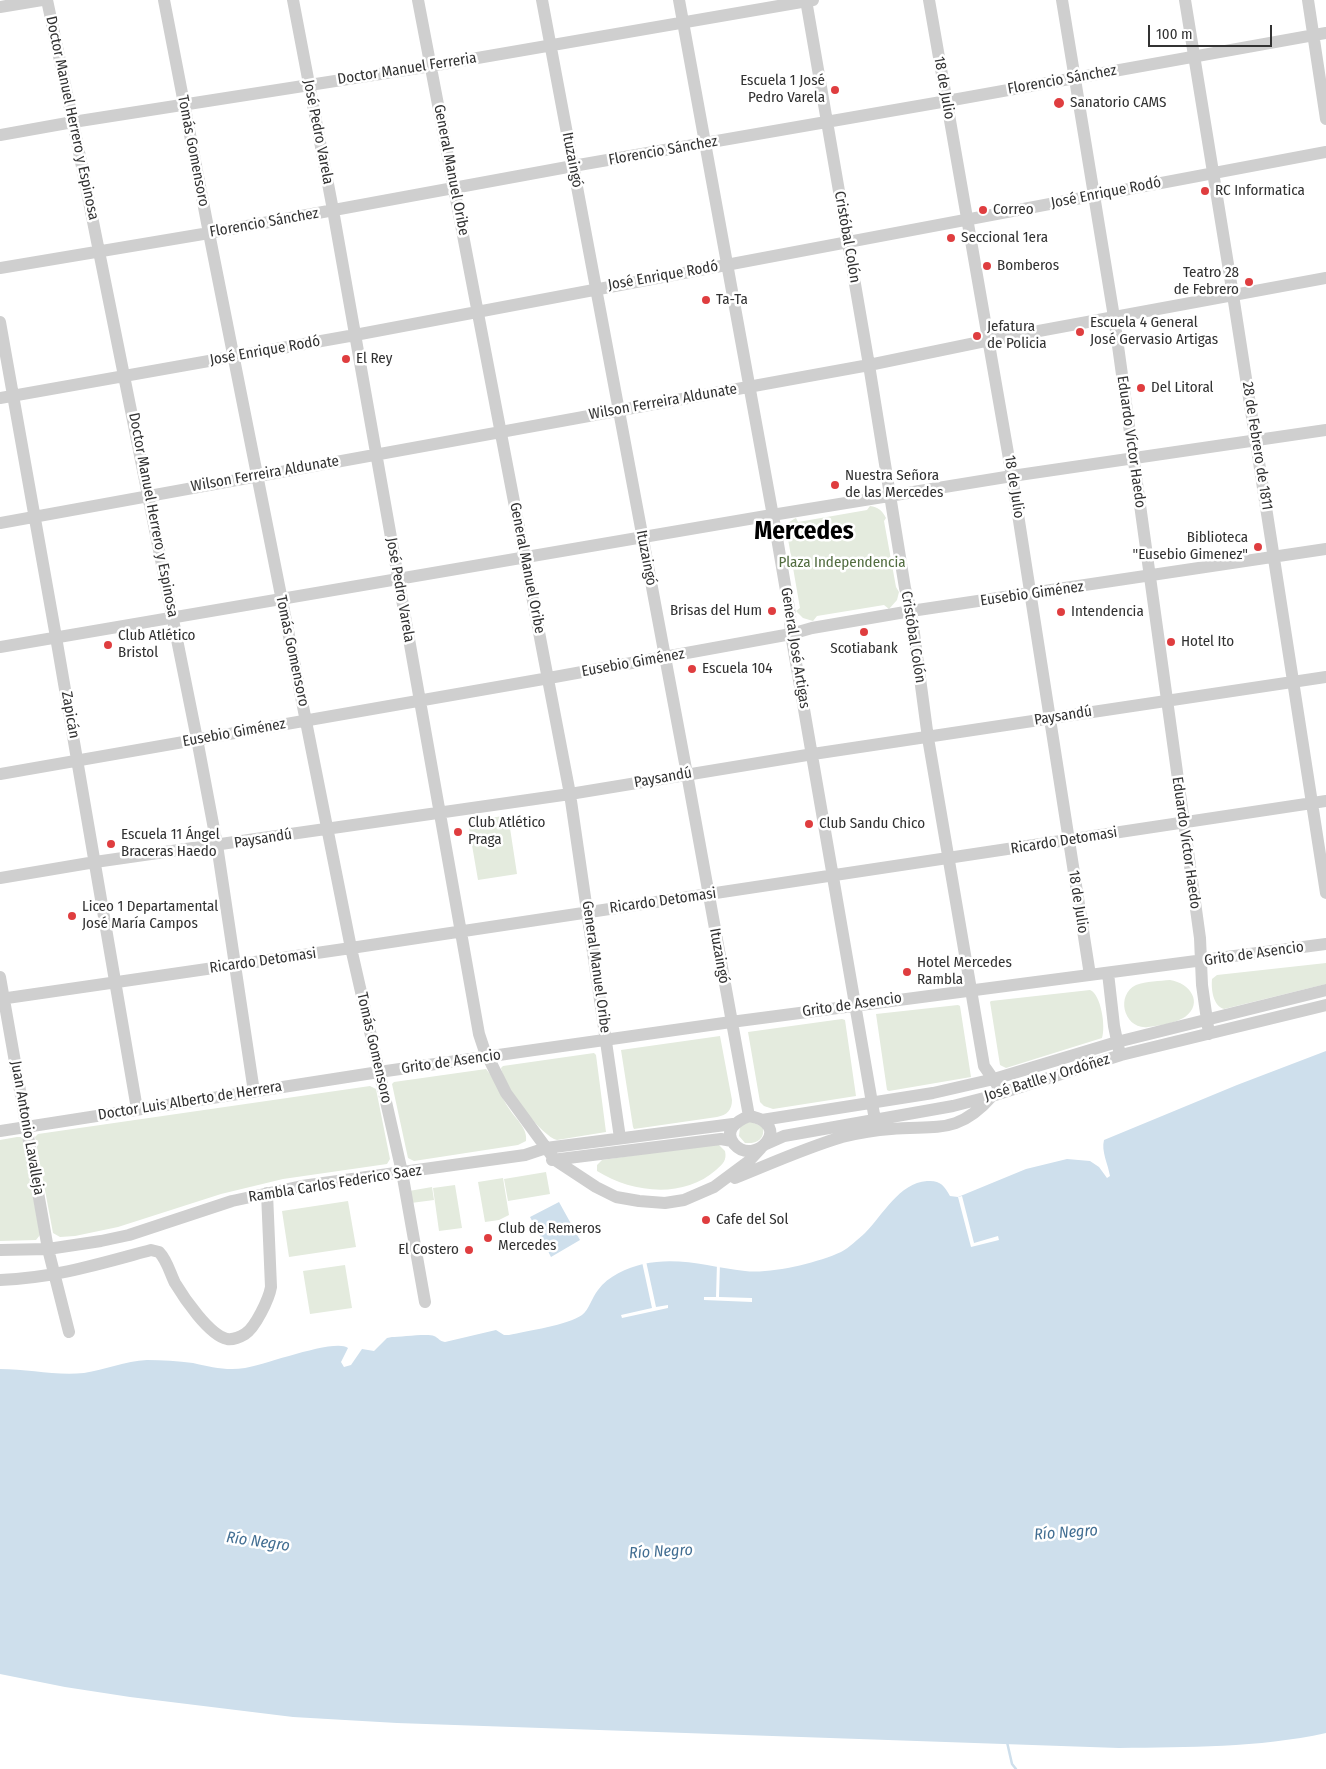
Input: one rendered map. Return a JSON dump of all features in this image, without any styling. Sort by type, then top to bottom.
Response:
[{"type":"street","points":[[0,7],[42,0]]},
{"type":"street","name":"Doctor Manuel Herrero y Espinosa","points":[[47,0],[125,375],[197,740],[217,846],[254,1092]]},
{"type":"street","name":"Tomás Gomensoro","points":[[164,0],[208,233],[351,948],[402,1172],[425,1302]]},
{"type":"street","name":"José Pedro Varela","points":[[293,0],[333,210],[479,1034],[487,1056],[510,1100],[555,1160]]},
{"type":"street","name":"General Manuel Oribe","points":[[418,0],[570,794],[620,1138]]},
{"type":"street","name":"Ituzaingó","points":[[542,0],[749,1116]]},
{"type":"street","name":"General José Artigas","points":[[679,0],[777,538],[790,614],[791,634],[875,1120]]},
{"type":"street","name":"Doctor Manuel Ferreria","points":[[0,135],[431,66],[808,0]]},
{"type":"street","name":"Cristóbal Colón","points":[[808,0],[827,122],[911,612],[928,738],[984,1066]]},
{"type":"street","name":"18 de Julio","points":[[929,0],[990,340],[1032,594],[1090,975]]},
{"type":"street","name":"Eduardo Víctor Haedo","points":[[1062,0],[1114,317],[1200,938],[1202,985],[1209,1034]]},
{"type":"street","name":"28 de Febrero de 1811","points":[[1185,0],[1256,440],[1326,893]]},
{"type":"street","points":[[1308,0],[1320,34],[1326,119]]},
{"type":"street","name":"Florencio Sánchez","points":[[0,268],[208,233],[1320,34]]},
{"type":"street","name":"José Enrique Rodó","points":[[6,396],[234,357],[478,312],[1326,152]]},
{"type":"street","name":"Wilson Ferreira Aldunate","points":[[0,523],[869,365],[990,340],[1326,278]]},
{"type":"street","name":"Zapicán","points":[[0,322],[6,396],[34,516],[78,760],[114,982],[137,1109]]},
{"type":"street","points":[[0,647],[790,512],[1012,476],[1326,430]]},
{"type":"street","points":[[871,500],[886,508],[894,516]]},
{"type":"street","points":[[777,538],[780,525],[790,512]]},
{"type":"street","name":"Eusebio Giménez","points":[[0,774],[549,678],[791,634],[812,628],[1326,549]]},
{"type":"street","points":[[890,616],[897,609],[906,588]]},
{"type":"street","points":[[790,614],[804,626],[812,628]]},
{"type":"street","name":"Paysandú","points":[[0,878],[95,862],[570,794],[813,754],[1326,677]]},
{"type":"street","name":"Ricardo Detomasi","points":[[2,999],[461,932],[1326,800]]},
{"type":"street","name":"Grito de Asencio","points":[[379,1072],[856,1005],[1326,944]]},
{"type":"street","points":[[1108,973],[1114,1026],[1119,1049]]},
{"type":"street","name":"Juan Antonio Lavalleja","points":[[0,977],[2,999],[48,1249],[69,1332]]},
{"type":"street","points":[[764,1146],[746,1150],[738,1148],[732,1141],[730,1132],[733,1124],[749,1116],[762,1120],[933,1093],[1119,1049],[1207,1020],[1326,990]]},
{"type":"street","name":"José Batlle y Ordóñez","points":[[764,1146],[784,1136],[953,1106],[990,1096],[1119,1049],[1209,1034],[1326,1005]]},
{"type":"street","points":[[555,1160],[596,1187],[616,1197],[665,1203],[684,1200],[784,1158],[842,1137],[892,1128],[939,1128],[967,1118],[981,1108],[998,1086],[984,1066]]},
{"type":"street","points":[[984,1066],[977,1092],[990,1096]]},
{"type":"street","name":"Doctor Luis Alberto de Herrera","points":[[0,1131],[379,1072]]},
{"type":"street","points":[[714,1187],[749,1161],[771,1137],[770,1128],[762,1120]]},
{"type":"street","name":"Rambla Carlos Federico Saez","points":[[0,1250],[48,1249],[101,1241],[129,1235],[212,1207],[267,1193],[525,1155],[546,1148],[733,1124]]},
{"type":"street","name":"Rambla Carlos Federico Saez","points":[[525,1155],[555,1160],[721,1139],[732,1141]]},
{"type":"street","points":[[0,1280],[55,1275],[151,1250],[159,1252],[176,1283],[204,1322],[217,1334],[228,1339],[237,1338],[248,1332],[270,1296],[267,1193]]},
{"type":"green space","name":"Plaza Independencia","points":[[870,506],[880,509],[886,518],[884,521],[896,587],[899,592],[897,600],[889,609],[884,605],[817,616],[813,621],[803,618],[796,611],[800,608],[788,539],[784,536],[785,527],[796,518],[798,522],[867,510]]},
{"type":"green space","points":[[508,815],[517,874],[478,880],[468,822]]},
{"type":"green space","points":[[1326,963],[1326,984],[1224,1009],[1215,1001],[1212,979],[1217,975]]},
{"type":"green space","points":[[1170,980],[1189,989],[1194,1000],[1191,1012],[1181,1019],[1162,1025],[1148,1027],[1133,1023],[1128,1018],[1124,1003],[1130,990],[1140,984]]},
{"type":"green space","points":[[1090,990],[1097,998],[1102,1011],[1102,1038],[1006,1068],[1000,1065],[991,1001]]},
{"type":"green space","points":[[960,1006],[971,1077],[887,1090],[876,1014]]},
{"type":"green space","points":[[845,1020],[856,1096],[773,1109],[764,1106],[760,1102],[748,1032]]},
{"type":"green space","points":[[720,1036],[732,1100],[728,1112],[717,1117],[634,1129],[621,1050]]},
{"type":"green space","points":[[594,1053],[596,1055],[606,1132],[554,1139],[539,1127],[522,1107],[503,1076],[501,1068],[503,1066]]},
{"type":"green space","points":[[486,1069],[523,1128],[526,1141],[518,1145],[414,1161],[408,1158],[392,1084],[394,1082]]},
{"type":"green space","points":[[370,1086],[376,1089],[390,1159],[387,1164],[283,1179],[221,1194],[118,1227],[75,1236],[60,1237],[53,1233],[35,1137],[38,1134]]},
{"type":"green space","points":[[749,1121],[763,1127],[763,1135],[756,1142],[745,1143],[739,1136],[740,1127]]},
{"type":"green space","points":[[21,1137],[23,1140],[40,1235],[36,1240],[0,1241],[0,1140]]},
{"type":"green space","points":[[714,1144],[719,1145],[725,1151],[724,1162],[721,1166],[703,1179],[673,1189],[641,1188],[626,1184],[597,1171],[597,1165],[602,1160]]},
{"type":"green space","points":[[546,1172],[550,1194],[508,1201],[504,1179]]},
{"type":"green space","points":[[503,1178],[509,1215],[499,1220],[485,1222],[478,1182]]},
{"type":"green space","points":[[455,1185],[462,1228],[439,1231],[433,1188]]},
{"type":"green space","points":[[432,1187],[434,1200],[411,1203],[409,1191]]},
{"type":"green space","points":[[348,1201],[356,1247],[289,1257],[282,1211]]},
{"type":"green space","points":[[345,1265],[352,1308],[310,1314],[303,1271]]},
{"type":"water","name":"Río Negro","points":[[1326,1051],[1326,1733],[1275,1742],[1249,1744],[1119,1748],[397,1723],[293,1717],[130,1697],[0,1674],[0,1369],[74,1374],[92,1372],[131,1362],[164,1360],[238,1369],[329,1346],[348,1348],[341,1362],[344,1367],[351,1365],[362,1349],[374,1351],[387,1338],[392,1337],[431,1335],[445,1342],[496,1330],[504,1335],[509,1335],[547,1327],[576,1319],[587,1310],[602,1285],[624,1270],[643,1264],[669,1261],[745,1271],[768,1271],[807,1264],[831,1256],[844,1250],[865,1233],[892,1201],[908,1187],[917,1183],[927,1181],[938,1182],[944,1186],[950,1196],[958,1197],[1026,1169],[1067,1159],[1090,1161],[1099,1167],[1107,1178],[1110,1176],[1104,1153],[1104,1140],[1237,1085]]},
{"type":"water","points":[[559,1202],[580,1240],[551,1257],[530,1217]]},
{"type":"pier","points":[[962,1196],[974,1243],[998,1236],[999,1240],[971,1247],[958,1197]]},
{"type":"pier","points":[[646,1261],[656,1307],[668,1305],[668,1308],[622,1318],[621,1315],[652,1308],[642,1262]]},
{"type":"pier","points":[[717,1263],[720,1263],[719,1297],[752,1298],[752,1302],[704,1300],[704,1297],[716,1297]]},
{"type":"waterway","points":[[1007,1742],[1012,1764],[1016,1769]]},
{"type":"place","name":"Escuela 1 José Pedro Varela","points":[[835,90]]},
{"type":"place","name":"Sanatorio CAMS","points":[[1059,103]]},
{"type":"place","name":"RC Informatica","points":[[1205,191]]},
{"type":"place","name":"Correo","points":[[983,210]]},
{"type":"place","name":"Seccional 1era","points":[[951,238]]},
{"type":"place","name":"Bomberos","points":[[987,266]]},
{"type":"place","name":"Teatro 28 de Febrero","points":[[1249,282]]},
{"type":"place","name":"Ta-Ta","points":[[706,300]]},
{"type":"place","name":"Escuela 4 General José Gervasio Artigas","points":[[1080,332]]},
{"type":"place","name":"Jefatura de Policia","points":[[977,336]]},
{"type":"place","name":"El Rey","points":[[346,359]]},
{"type":"place","name":"Del Litoral","points":[[1141,388]]},
{"type":"place","name":"Nuestra Señora de las Mercedes","points":[[835,485]]},
{"type":"place","name":"Biblioteca \"Eusebio Gimenez\"","points":[[1258,547]]},
{"type":"place","name":"Brisas del Hum","points":[[772,611]]},
{"type":"place","name":"Intendencia","points":[[1061,612]]},
{"type":"place","name":"Scotiabank","points":[[864,632]]},
{"type":"place","name":"Hotel Ito","points":[[1171,642]]},
{"type":"place","name":"Club Atlético Bristol","points":[[108,645]]},
{"type":"place","name":"Escuela 104","points":[[692,669]]},
{"type":"place","name":"Club Sandu Chico","points":[[809,824]]},
{"type":"place","name":"Club Atlético Praga","points":[[458,832]]},
{"type":"place","name":"Escuela 11 Ángel Braceras Haedo","points":[[111,844]]},
{"type":"place","name":"Liceo 1 Departamental José María Campos","points":[[72,916]]},
{"type":"place","name":"Hotel Mercedes Rambla","points":[[907,972]]},
{"type":"place","name":"Cafe del Sol","points":[[706,1220]]},
{"type":"place","name":"Club de Remeros Mercedes","points":[[488,1238]]},
{"type":"place","name":"El Costero","points":[[469,1250]]},
{"type":"district","name":"Mercedes","points":[[804,532]]}]
